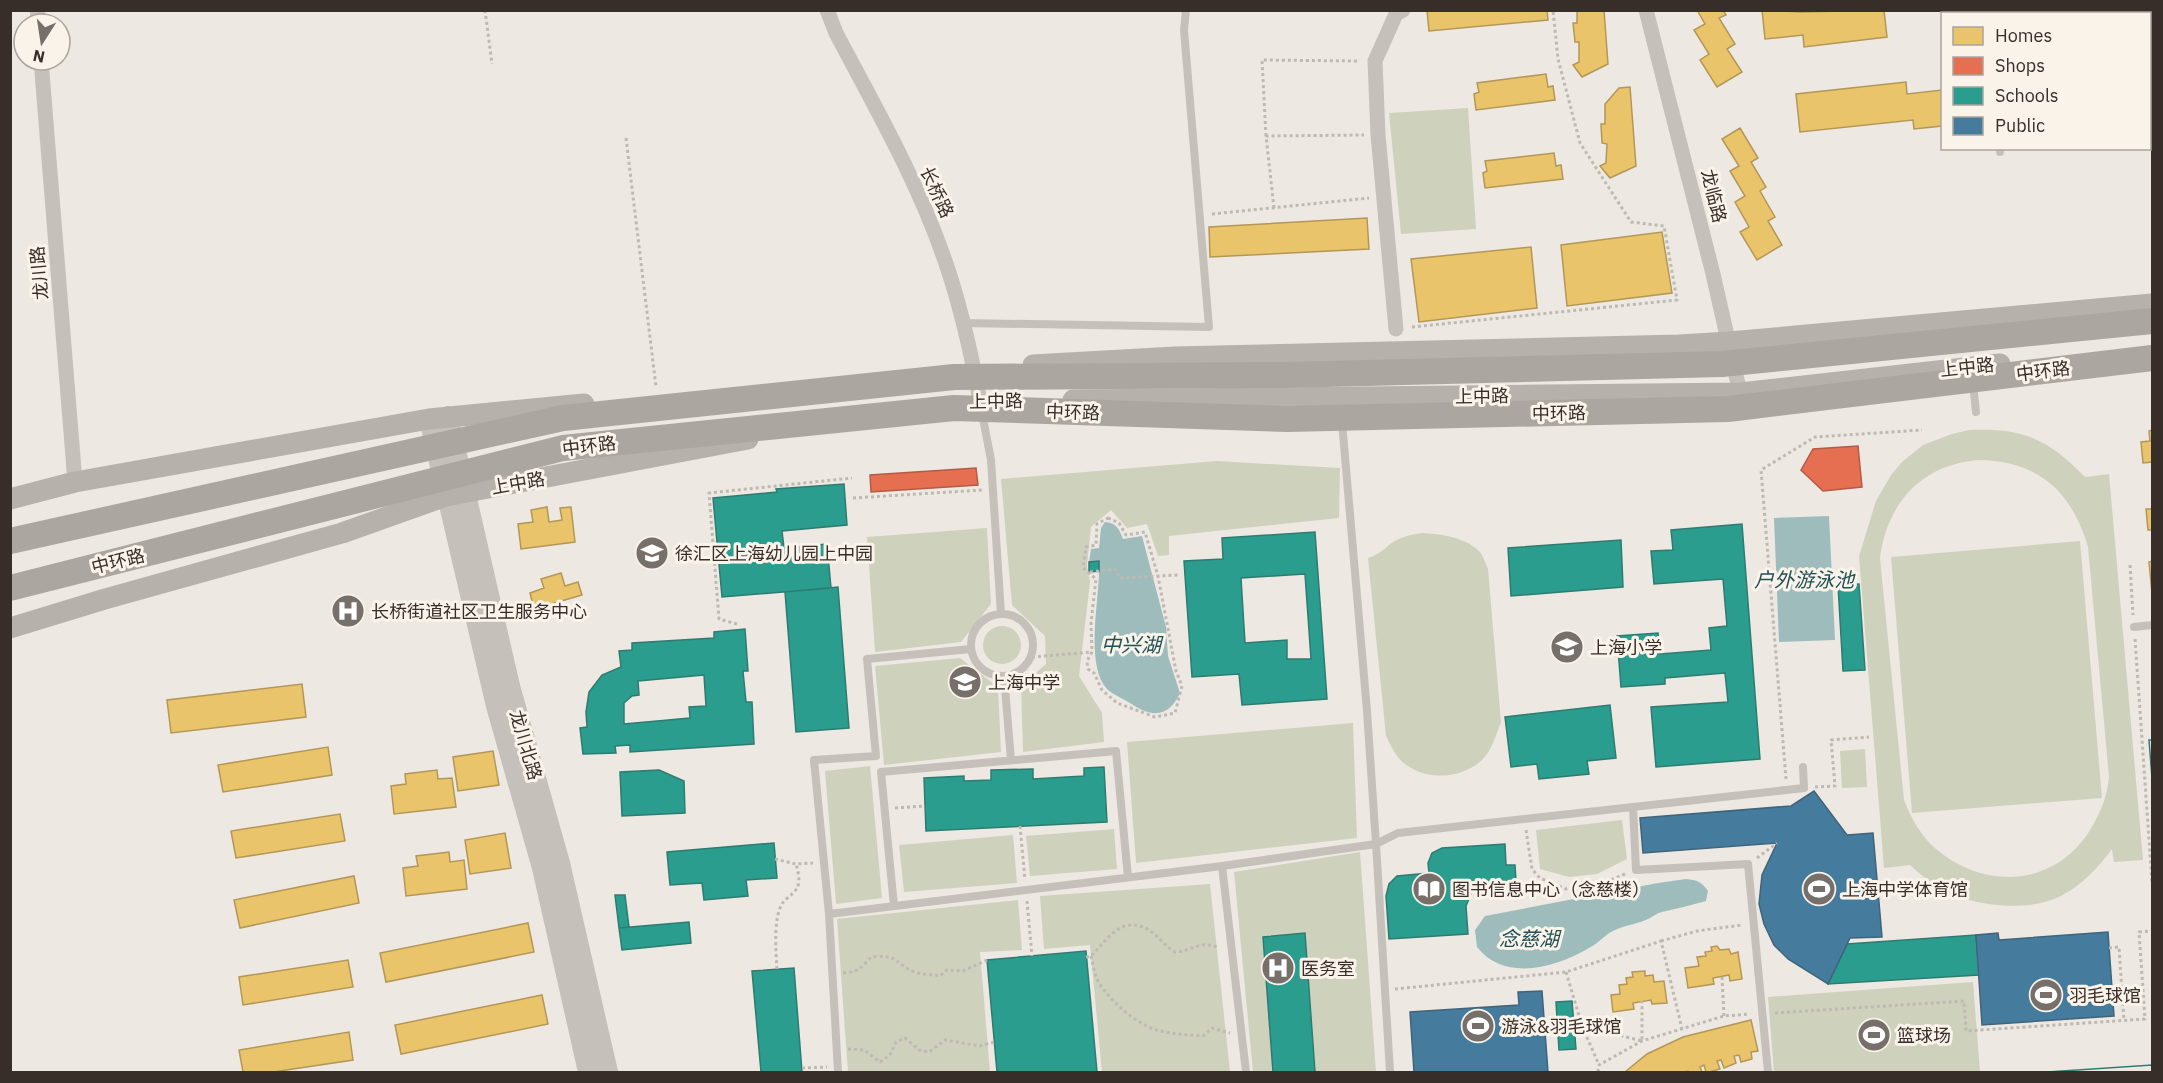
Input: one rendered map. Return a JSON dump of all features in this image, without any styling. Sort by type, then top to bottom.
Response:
[{"type":"highway","name":"中环路","points":[[10,541],[563,418],[954,377],[1285,375],[1722,364],[2152,321]]},
{"type":"highway","name":"中环路","points":[[10,588],[563,448],[954,408],[1287,419],[1728,409],[2152,358]]},
{"type":"main road","name":"上中路","points":[[10,499],[75,483],[438,417],[657,397],[974,369],[1175,357],[1729,342],[2152,304]]},
{"type":"main road","name":"上中路","points":[[10,628],[342,533],[455,494],[630,463],[930,403],[1740,393],[2152,346]]},
{"type":"street","name":"长桥路","points":[[827,10],[930,220],[952,282],[980,401]]},
{"type":"street","points":[[1396,329],[1378,135],[1375,61],[1396,14],[1403,10]]},
{"type":"street","name":"龙临路","points":[[1646,10],[1740,393]]},
{"type":"street","name":"龙川路","points":[[42,72],[75,483]]},
{"type":"street","name":"龙川北路","points":[[438,417],[496,706],[542,868],[588,1072]]},
{"type":"street","name":"龙川北路","points":[[455,494],[563,874],[608,1072]]},
{"type":"lane","points":[[963,323],[1209,327],[1184,30],[1186,10]]},
{"type":"lane","points":[[2151,10],[2152,24]]},
{"type":"lane","points":[[1971,367],[1976,412]]},
{"type":"lane","points":[[1341,398],[1367,711],[1390,1072]]},
{"type":"lane","points":[[980,401],[991,460],[1001,614]]},
{"type":"lane","points":[[1001,614],[1012,616],[1028,627],[1034,647],[1032,657],[1026,666],[1018,672],[1004,676],[988,673],[980,667],[971,649],[972,639],[982,621],[1001,614]]},
{"type":"lane","points":[[2134,627],[2152,625]]},
{"type":"lane","points":[[838,1069],[829,914],[814,760],[876,756],[867,659],[971,649]]},
{"type":"lane","points":[[1004,676],[1011,760]]},
{"type":"lane","points":[[894,906],[881,772],[1116,751],[1128,877]]},
{"type":"lane","points":[[829,914],[1222,866],[1376,844],[1398,833],[1804,788],[1803,767]]},
{"type":"lane","points":[[1633,807],[1636,870],[1749,864],[1768,1072]]},
{"type":"lane","points":[[1222,866],[1246,1072]]},
{"type":"path","points":[[485,10],[492,64]]},
{"type":"path","points":[[1396,329],[1677,300],[1664,226],[1631,222],[1580,142],[1558,59],[1553,10]]},
{"type":"path","points":[[1274,208],[1266,136],[1262,60],[1375,61]]},
{"type":"path","points":[[1266,136],[1378,135]]},
{"type":"path","points":[[626,138],[657,397]]},
{"type":"path","points":[[1200,215],[1383,197]]},
{"type":"path","points":[[1787,790],[1761,470],[1815,437],[1922,430]]},
{"type":"path","points":[[737,624],[719,619],[709,493],[852,478]]},
{"type":"path","points":[[853,498],[993,489]]},
{"type":"path","points":[[1108,518],[1119,523],[1126,536],[1145,532],[1158,576],[1176,671],[1182,686],[1175,713],[1155,717],[1118,703],[1102,690],[1094,673],[1088,669],[1087,661],[1092,652],[1091,623],[1096,579],[1083,567],[1086,547],[1096,545],[1097,524],[1108,518]]},
{"type":"path","points":[[2130,565],[2152,883]]},
{"type":"path","points":[[1089,572],[1115,569],[1120,578],[1178,575]]},
{"type":"path","points":[[1032,657],[1092,652]]},
{"type":"path","points":[[1804,788],[1835,786],[1832,740],[1869,737]]},
{"type":"path","points":[[884,809],[925,806]]},
{"type":"path","points":[[1524,819],[1532,868],[1540,878],[1566,889],[1603,883],[1636,870]]},
{"type":"path","points":[[1020,826],[1032,956]]},
{"type":"path","points":[[1749,864],[1777,843]]},
{"type":"path","points":[[776,859],[796,864],[824,862]]},
{"type":"path","points":[[777,969],[778,918],[782,903],[797,890],[800,879],[796,864]]},
{"type":"path","points":[[1385,991],[1566,972],[1697,931],[1754,924]]},
{"type":"path","points":[[1232,953],[1213,945],[1193,946],[1175,952],[1148,930],[1131,925],[1119,927],[1088,957],[1106,992],[1134,1018],[1154,1030],[1180,1035],[1203,1036],[1212,1028],[1222,1032],[1241,1033]]},
{"type":"path","points":[[1599,1065],[1642,1041],[1724,1016],[1964,1000],[1966,1031],[2145,1019],[2139,932],[2152,931]]},
{"type":"path","points":[[1661,941],[1682,1029]]},
{"type":"path","points":[[2109,948],[2119,947],[2124,1021]]},
{"type":"path","points":[[832,973],[851,973],[861,969],[871,957],[886,955],[915,972],[940,976],[946,970],[963,971],[987,960]]},
{"type":"path","points":[[1566,972],[1582,1026],[1599,1065],[1598,1072]]},
{"type":"path","points":[[1722,977],[1724,1016]]},
{"type":"path","points":[[1642,1001],[1642,1041]]},
{"type":"path","points":[[1582,1026],[1642,1041]]},
{"type":"path","points":[[837,1052],[848,1048],[864,1050],[880,1062],[890,1055],[896,1042],[905,1038],[919,1050],[928,1052],[945,1040],[980,1046],[994,1042]]},
{"type":"path","points":[[802,1068],[838,1069]]},
{"type":"green space","points":[[1468,108],[1476,229],[1401,234],[1389,113]]},
{"type":"green space","points":[[1969,430],[1988,430],[2019,434],[2046,444],[2085,477],[2109,474],[2143,860],[2114,862],[2112,849],[2076,887],[2061,896],[2036,904],[2008,906],[1968,900],[1937,887],[1910,865],[1884,868],[1859,556],[1876,501],[1891,475],[1902,462],[1923,445]],"holes":[[[1979,460],[2000,462],[2036,473],[2050,483],[2073,510],[2088,547],[2109,777],[2099,813],[2079,845],[2062,860],[2043,871],[2022,876],[2000,877],[1978,872],[1956,863],[1936,849],[1917,826],[1904,800],[1880,558],[1884,538],[1900,503],[1925,478],[1959,463]]]},
{"type":"green space","points":[[1217,461],[1340,468],[1339,518],[1169,536],[1169,555],[1158,556],[1147,524],[1127,528],[1111,510],[1091,527],[1087,565],[1090,582],[1079,676],[1102,713],[1104,742],[1023,752],[1021,686],[1046,664],[1045,636],[1012,605],[1001,479]]},
{"type":"green space","points":[[987,528],[991,604],[961,642],[875,652],[867,537]]},
{"type":"green space","points":[[1422,533],[1445,535],[1468,543],[1480,552],[1488,569],[1501,722],[1491,747],[1482,760],[1456,774],[1436,775],[1417,771],[1398,757],[1386,736],[1368,558],[1397,540]]},
{"type":"green space","points":[[2080,541],[2102,798],[1912,813],[1891,557]]},
{"type":"green space","points":[[1002,626],[1016,631],[1021,645],[1016,659],[1002,664],[988,659],[983,645],[988,631]]},
{"type":"green space","points":[[960,658],[998,687],[1001,752],[884,765],[875,666]]},
{"type":"green space","points":[[1353,723],[1357,838],[1136,863],[1127,742]]},
{"type":"green space","points":[[1865,749],[1867,787],[1842,788],[1840,751]]},
{"type":"green space","points":[[870,766],[882,898],[836,904],[825,771]]},
{"type":"green space","points":[[1622,820],[1627,859],[1597,874],[1569,877],[1540,869],[1536,830]]},
{"type":"green space","points":[[1114,829],[1117,869],[1030,876],[1026,836]]},
{"type":"green space","points":[[1013,835],[1017,883],[904,892],[899,845]]},
{"type":"green space","points":[[1360,852],[1376,1072],[1315,1072],[1305,933],[1263,937],[1273,1072],[1253,1072],[1234,872]]},
{"type":"green space","points":[[1210,884],[1230,1072],[1102,1072],[1090,945],[1044,949],[1040,896]]},
{"type":"green space","points":[[1018,900],[1022,950],[980,952],[990,1072],[848,1072],[837,919]]},
{"type":"green space","name":"篮球场","points":[[1973,982],[1980,1072],[1774,1072],[1768,997]]},
{"type":"water","name":"户外游泳池","points":[[1829,516],[1835,640],[1779,642],[1774,518]]},
{"type":"water","name":"中兴湖","points":[[1105,522],[1117,527],[1123,539],[1142,536],[1166,627],[1168,656],[1180,693],[1175,702],[1164,712],[1154,713],[1138,708],[1109,691],[1100,679],[1095,649],[1099,571],[1098,561],[1089,562],[1091,549],[1099,548],[1101,528]]},
{"type":"water","name":"念慈湖","points":[[1686,879],[1704,885],[1708,891],[1706,901],[1660,912],[1646,920],[1615,930],[1576,955],[1546,966],[1516,968],[1501,965],[1488,958],[1477,947],[1475,930],[1485,916]]},
{"type":"building: Homes","points":[[1427,10],[1547,10],[1548,20],[1429,31]]},
{"type":"building: Homes","points":[[1577,10],[1604,10],[1608,64],[1582,77],[1573,65],[1579,62],[1579,42],[1575,42],[1573,23],[1577,23]]},
{"type":"building: Homes","points":[[1697,10],[1723,10],[1726,15],[1719,18],[1735,44],[1727,49],[1742,72],[1717,87],[1700,60],[1709,54],[1694,30],[1705,24]]},
{"type":"building: Homes","points":[[1762,10],[1801,12],[1884,10],[1887,37],[1804,47],[1803,35],[1765,39]]},
{"type":"building: Homes","points":[[1546,74],[1548,87],[1553,86],[1555,100],[1476,110],[1474,94],[1479,92],[1477,83]]},
{"type":"building: Homes","points":[[1906,82],[1907,94],[1941,90],[1941,126],[1914,129],[1913,120],[1800,132],[1796,94]]},
{"type":"building: Homes","points":[[1630,87],[1636,166],[1610,178],[1600,166],[1606,163],[1607,144],[1602,143],[1601,124],[1605,124],[1605,104],[1619,88]]},
{"type":"building: Homes","points":[[1740,128],[1758,158],[1751,162],[1766,187],[1760,191],[1775,217],[1768,221],[1782,245],[1757,260],[1740,232],[1749,227],[1735,202],[1745,196],[1730,171],[1739,166],[1722,139]]},
{"type":"building: Homes","points":[[1554,153],[1556,166],[1561,165],[1563,179],[1485,188],[1483,173],[1487,171],[1485,161]]},
{"type":"building: Homes","points":[[1367,218],[1369,249],[1210,257],[1209,227]]},
{"type":"building: Homes","points":[[1662,232],[1672,293],[1567,306],[1561,245]]},
{"type":"building: Homes","points":[[1531,247],[1537,308],[1419,322],[1411,259]]},
{"type":"building: Homes","points":[[2152,430],[2152,462],[2143,463],[2141,442],[2150,441],[2149,431]]},
{"type":"building: Homes","points":[[547,507],[549,522],[562,520],[560,508],[571,507],[575,542],[521,549],[518,524],[533,522],[531,510]]},
{"type":"building: Homes","points":[[2146,509],[2152,509],[2152,530],[2148,530]]},
{"type":"building: Homes","points":[[2152,561],[2152,593],[2149,562]]},
{"type":"building: Homes","points":[[561,573],[565,586],[578,582],[582,595],[534,609],[530,593],[544,588],[541,579]]},
{"type":"building: Homes","points":[[302,684],[306,717],[171,733],[167,700]]},
{"type":"building: Homes","points":[[328,747],[332,775],[223,792],[218,765]]},
{"type":"building: Homes","points":[[493,751],[499,785],[458,791],[453,757]]},
{"type":"building: Homes","points":[[437,770],[438,779],[452,778],[456,807],[394,814],[391,786],[406,784],[405,774]]},
{"type":"building: Homes","points":[[340,814],[345,841],[236,858],[231,831]]},
{"type":"building: Homes","points":[[505,833],[511,868],[470,874],[465,840]]},
{"type":"building: Homes","points":[[449,852],[450,862],[464,860],[467,889],[406,896],[403,868],[418,866],[416,856]]},
{"type":"building: Homes","points":[[354,876],[359,903],[240,928],[234,900]]},
{"type":"building: Homes","points":[[528,923],[534,952],[386,982],[380,953]]},
{"type":"building: Homes","points":[[1717,946],[1720,950],[1729,949],[1731,954],[1738,952],[1742,979],[1730,981],[1729,975],[1713,978],[1714,984],[1688,988],[1685,968],[1699,966],[1697,957],[1706,956],[1705,952],[1712,951],[1711,947]]},
{"type":"building: Homes","points":[[348,960],[353,987],[243,1005],[239,977]]},
{"type":"building: Homes","points":[[1645,971],[1645,976],[1653,975],[1654,982],[1664,981],[1667,1003],[1652,1004],[1651,1000],[1633,1003],[1634,1009],[1613,1012],[1611,995],[1620,994],[1619,985],[1627,984],[1626,978],[1633,977],[1632,972]]},
{"type":"building: Homes","points":[[542,995],[548,1024],[401,1054],[395,1025]]},
{"type":"building: Homes","points":[[1751,1020],[1758,1051],[1751,1052],[1752,1059],[1741,1062],[1739,1055],[1734,1056],[1736,1063],[1724,1068],[1721,1060],[1717,1061],[1720,1069],[1709,1072],[1706,1072],[1704,1065],[1700,1067],[1702,1072],[1625,1072],[1647,1054],[1683,1037]]},
{"type":"building: Homes","points":[[349,1032],[353,1060],[273,1072],[243,1072],[239,1050]]},
{"type":"building: Shops","points":[[1858,446],[1862,487],[1823,491],[1801,470],[1813,449]]},
{"type":"building: Shops","points":[[976,468],[978,485],[871,492],[870,475]]},
{"type":"building: Schools","points":[[844,484],[847,525],[782,531],[784,548],[827,544],[831,588],[722,597],[713,498],[777,492],[776,489]]},
{"type":"building: Schools","points":[[1742,524],[1760,759],[1656,767],[1651,707],[1728,702],[1725,673],[1665,678],[1665,684],[1621,687],[1617,636],[1658,633],[1660,654],[1711,650],[1709,628],[1727,626],[1723,579],[1654,584],[1651,551],[1673,550],[1671,530]]},
{"type":"building: Schools","points":[[1315,532],[1327,699],[1242,705],[1239,674],[1192,677],[1184,561],[1223,559],[1222,538]],"holes":[[[1305,574],[1311,659],[1287,659],[1287,640],[1245,643],[1241,578]]]},
{"type":"building: Schools","points":[[1621,540],[1623,587],[1511,596],[1508,548]]},
{"type":"building: Schools","points":[[1099,561],[1099,571],[1089,572],[1089,562]]},
{"type":"building: Schools","points":[[1859,584],[1865,670],[1843,671],[1838,585]]},
{"type":"building: Schools","points":[[838,587],[849,728],[796,732],[785,592]]},
{"type":"building: Schools","points":[[745,629],[748,671],[743,671],[746,702],[752,702],[754,744],[630,752],[630,745],[615,746],[616,753],[583,754],[580,728],[587,727],[586,712],[589,692],[602,675],[621,667],[619,651],[632,650],[632,643],[714,638],[714,632]],"holes":[[[704,675],[706,706],[689,707],[690,718],[624,724],[624,703],[632,696],[639,695],[638,681]]]},
{"type":"building: Schools","points":[[1610,705],[1616,758],[1587,761],[1589,774],[1539,779],[1537,764],[1511,767],[1505,717]]},
{"type":"building: Schools","points":[[2149,740],[2152,740],[2152,778]]},
{"type":"building: Schools","points":[[2149,740],[2152,740],[2152,778]]},
{"type":"building: Schools","points":[[1104,767],[1107,822],[926,831],[924,778],[964,776],[964,781],[991,780],[991,770],[1033,769],[1033,779],[1084,776],[1084,768]]},
{"type":"building: Schools","points":[[659,770],[684,781],[685,813],[622,816],[620,772]]},
{"type":"building: Schools","points":[[774,843],[777,878],[746,880],[748,896],[704,900],[702,883],[670,885],[667,852]]},
{"type":"building: Schools","name":"图书信息中心（念慈楼）","points":[[1505,844],[1506,865],[1515,865],[1516,881],[1470,884],[1471,894],[1466,906],[1468,934],[1389,939],[1386,896],[1389,884],[1397,876],[1429,873],[1428,863],[1432,853],[1442,848]]},
{"type":"building: Schools","points":[[615,895],[625,895],[629,927],[619,928]]},
{"type":"building: Schools","points":[[689,922],[691,943],[622,950],[619,928]]},
{"type":"building: Schools","points":[[1305,933],[1315,1072],[1273,1072],[1263,937]]},
{"type":"building: Schools","points":[[1976,935],[1979,975],[1828,984],[1847,944]]},
{"type":"building: Schools","points":[[1086,951],[1097,1072],[997,1072],[987,960]]},
{"type":"building: Schools","points":[[794,968],[802,1072],[761,1072],[752,971]]},
{"type":"building: Schools","points":[[1572,1001],[1576,1049],[1559,1050],[1556,1002]]},
{"type":"building: Schools","points":[[2152,1065],[2152,1072],[2047,1072]]},
{"type":"building: Schools","points":[[2152,1065],[2152,1072],[2047,1072]]},
{"type":"building: Public","name":"上海中学体育馆","points":[[1814,791],[1847,835],[1873,833],[1882,937],[1850,938],[1828,984],[1788,959],[1774,945],[1764,924],[1759,904],[1762,875],[1777,843],[1643,853],[1640,818],[1791,806]]},
{"type":"building: Public","name":"羽毛球馆","points":[[2108,932],[2114,1016],[1982,1025],[1976,935],[1998,933],[1999,940]]},
{"type":"building: Public","name":"游泳&羽毛球馆","points":[[1542,991],[1548,1072],[1414,1072],[1410,1012],[1519,1005],[1518,992]]},
{"type":"place","name":"徐汇区上海幼儿园上中园","points":[[652,553]]},
{"type":"place","name":"长桥街道社区卫生服务中心","points":[[348,611]]},
{"type":"place","name":"上海小学","points":[[1567,647]]},
{"type":"place","name":"上海中学","points":[[965,682]]},
{"type":"place","name":"图书信息中心（念慈楼）","points":[[1429,889]]},
{"type":"place","name":"上海中学体育馆","points":[[1819,889]]},
{"type":"place","name":"医务室","points":[[1278,968]]},
{"type":"place","name":"羽毛球馆","points":[[2046,995]]},
{"type":"place","name":"游泳&羽毛球馆","points":[[1478,1026]]},
{"type":"place","name":"篮球场","points":[[1874,1035]]}]
